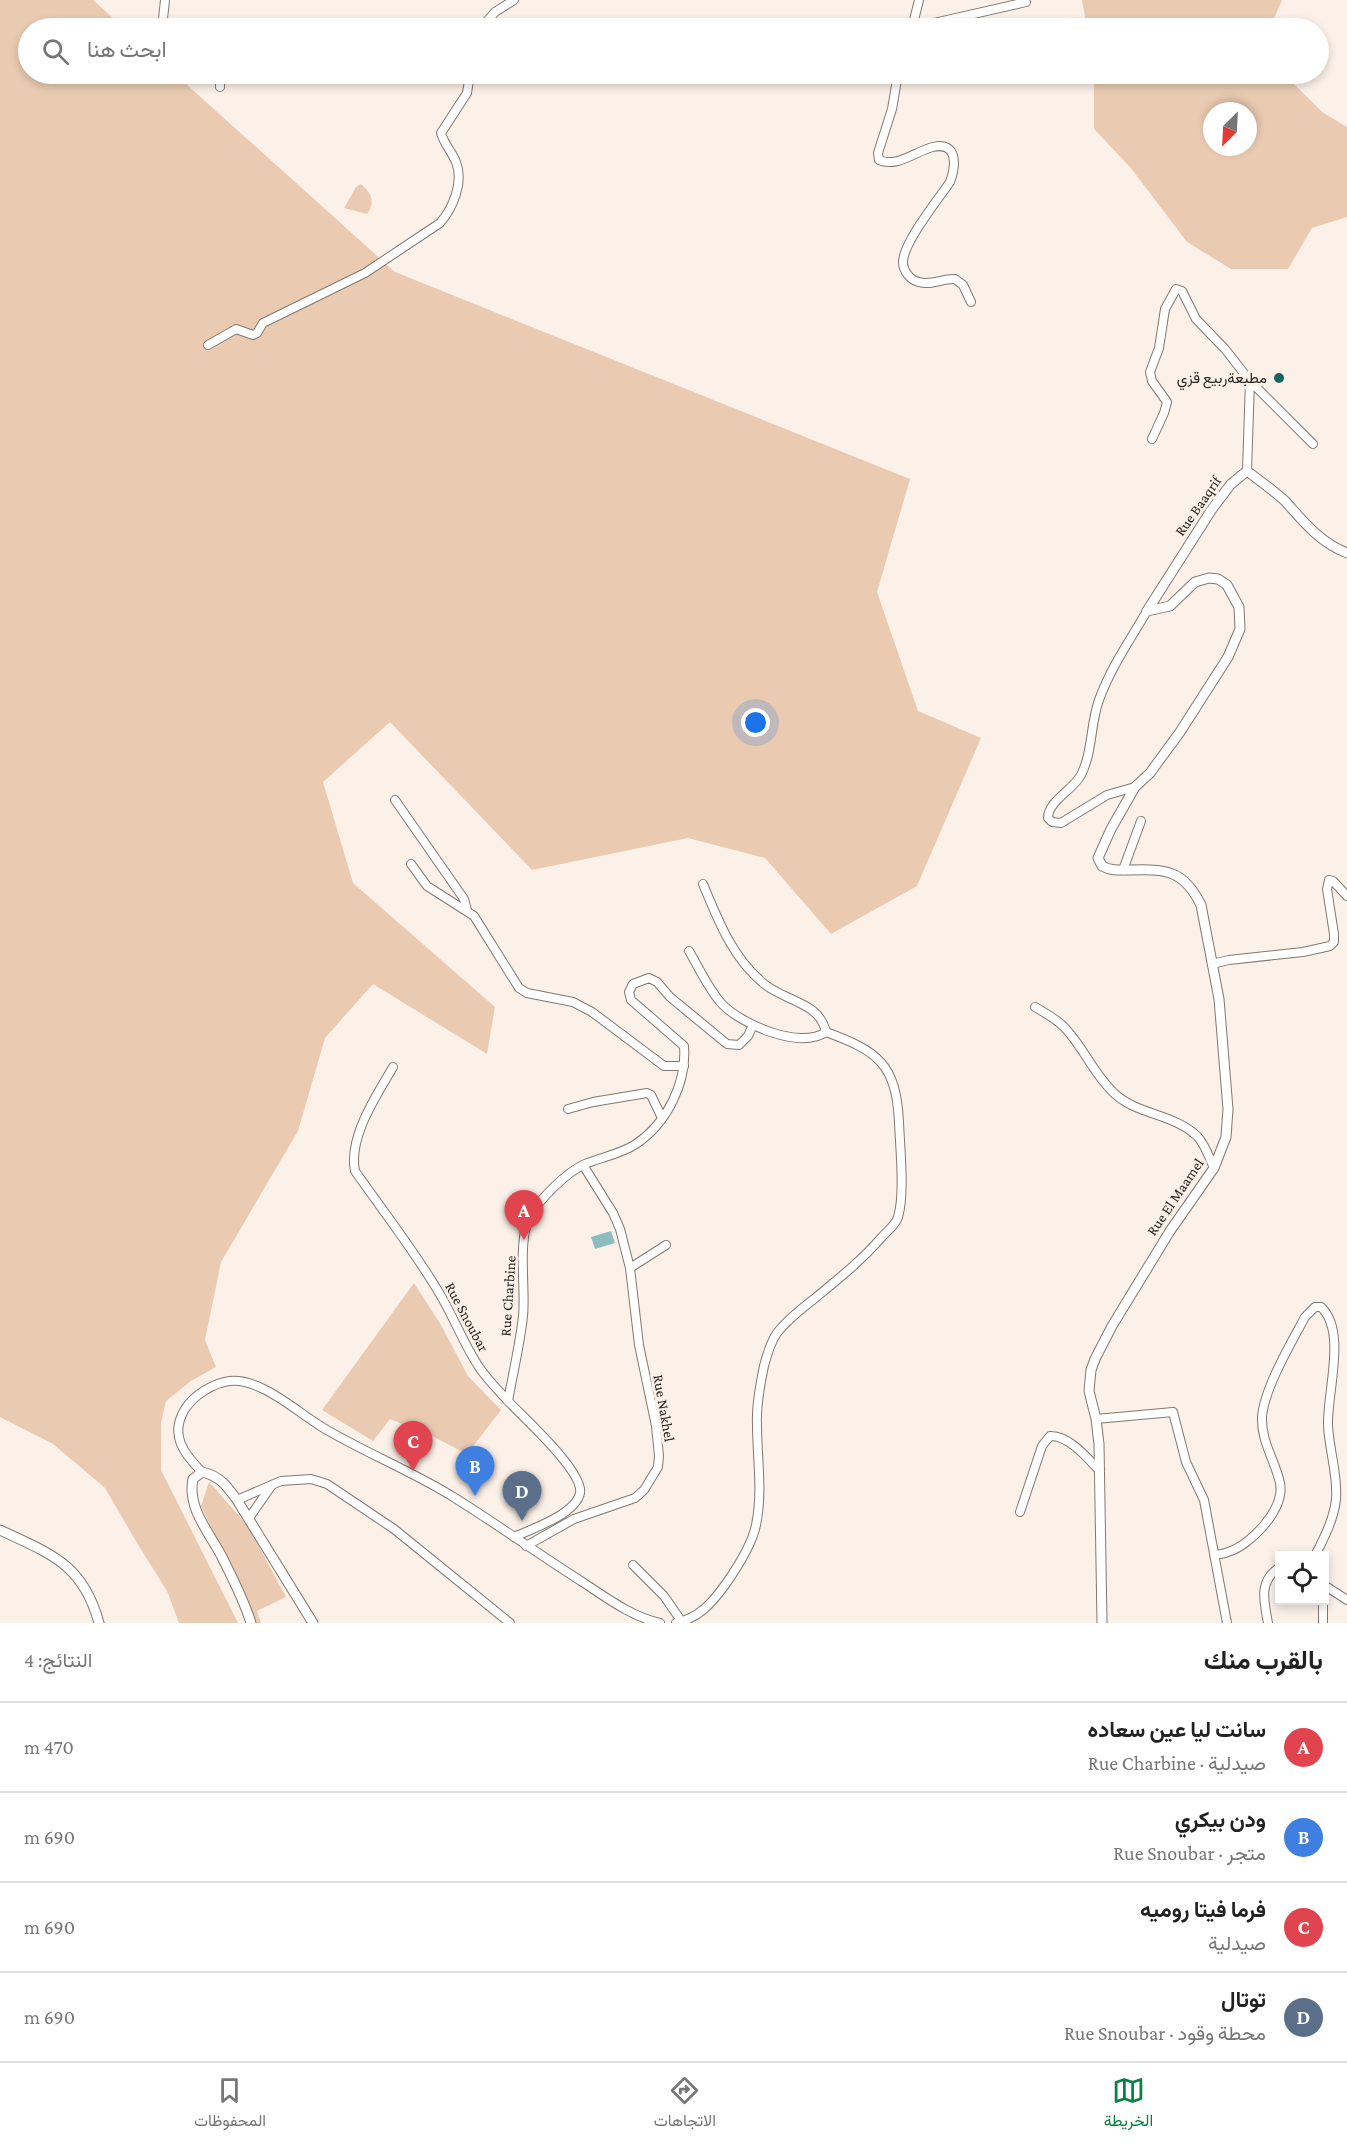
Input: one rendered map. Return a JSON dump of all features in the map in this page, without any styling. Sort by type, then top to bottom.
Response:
[{"type":"street","points":[[163,18],[165,0]]},
{"type":"street","points":[[490,18],[514,0]]},
{"type":"street","points":[[914,18],[919,0]]},
{"type":"street","points":[[956,18],[1026,2]]},
{"type":"street","points":[[208,345],[236,329],[252,335],[257,333],[263,323],[365,273],[440,223],[449,213],[454,202],[459,170],[441,133],[466,93],[468,84]]},
{"type":"street","points":[[896,84],[892,109],[878,153],[879,160],[887,162],[898,160],[941,146],[948,148],[955,161],[955,171],[950,182],[908,245],[903,261],[904,269],[907,275],[917,282],[933,283],[955,279],[963,285],[971,302]]},
{"type":"street","points":[[1152,439],[1167,402],[1152,381],[1150,372],[1160,348],[1165,309],[1176,288],[1182,291],[1196,319],[1225,349],[1250,381],[1312,444]]},
{"type":"street","points":[[1250,381],[1247,471],[1283,500],[1312,532],[1347,553]]},
{"type":"street","name":"Rue Baaqrif","points":[[1147,611],[1221,496],[1239,475],[1247,471]]},
{"type":"street","points":[[1209,578],[1218,579],[1227,585],[1239,607],[1241,620],[1235,643],[1221,669],[1165,753],[1135,787],[1107,795],[1061,823],[1052,822],[1048,818],[1052,807],[1073,786],[1082,772],[1089,753],[1093,720],[1099,699],[1147,611],[1170,606],[1195,582],[1209,578]]},
{"type":"street","name":"Rue El Maamel","points":[[1102,1623],[1100,1471],[1096,1419],[1089,1391],[1091,1370],[1101,1344],[1170,1231],[1214,1168],[1224,1146],[1228,1124],[1219,999],[1201,905],[1186,883],[1167,871],[1105,868],[1098,858],[1111,829],[1135,787]]},
{"type":"street","points":[[395,800],[464,899],[468,910],[489,937],[519,988],[543,998],[573,1002],[592,1012],[664,1066],[684,1066],[684,1046],[631,1000],[629,992],[633,984],[649,978],[657,982],[670,997],[727,1044],[739,1046],[748,1036],[753,1025]]},
{"type":"street","points":[[1123,870],[1141,821]]},
{"type":"street","points":[[411,864],[427,886],[454,905],[468,910]]},
{"type":"street","points":[[1212,964],[1303,952],[1330,946],[1334,942],[1334,934],[1327,889],[1329,880],[1333,881],[1347,896]]},
{"type":"street","points":[[703,884],[726,936],[748,969],[764,985],[816,1012],[824,1021],[826,1032]]},
{"type":"street","points":[[689,951],[722,1003],[753,1025],[803,1039],[818,1038],[826,1032]]},
{"type":"street","points":[[1035,1007],[1064,1027],[1102,1080],[1117,1096],[1134,1107],[1167,1119],[1197,1136],[1206,1148],[1214,1168]]},
{"type":"street","points":[[633,1564],[664,1596],[679,1622],[699,1614],[722,1588],[740,1561],[756,1525],[759,1486],[757,1423],[759,1396],[764,1366],[773,1341],[788,1321],[858,1262],[898,1219],[901,1196],[895,1089],[889,1076],[871,1052],[859,1044],[826,1032]]},
{"type":"street","name":"Rue Charbine","points":[[508,1401],[523,1318],[524,1245],[528,1221],[540,1202],[566,1176],[583,1165],[635,1145],[652,1131],[675,1097],[684,1066]]},
{"type":"street","name":"Rue Snoubar","points":[[393,1067],[370,1106],[360,1131],[353,1161],[355,1171],[414,1252],[443,1299],[479,1366],[508,1401],[567,1462],[578,1478],[580,1486],[578,1499],[568,1509],[514,1537]]},
{"type":"street","points":[[568,1109],[593,1102],[647,1093],[651,1095],[662,1118]]},
{"type":"street","name":"Rue Nakhel","points":[[526,1546],[574,1519],[635,1498],[644,1490],[658,1467],[656,1426],[639,1345],[630,1268],[620,1229],[583,1165]]},
{"type":"street","points":[[630,1268],[666,1245]]},
{"type":"street","points":[[1215,1555],[1229,1552],[1246,1542],[1275,1511],[1280,1499],[1280,1484],[1262,1429],[1264,1407],[1273,1381],[1305,1317],[1315,1307],[1321,1307],[1331,1318],[1339,1347],[1337,1376],[1328,1413],[1336,1498],[1327,1532],[1318,1551]]},
{"type":"street","points":[[313,1623],[249,1518],[223,1481],[214,1475],[202,1472],[185,1455],[180,1444],[181,1415],[190,1401],[216,1385],[231,1381],[250,1384],[273,1394],[323,1427],[438,1487],[526,1546],[630,1611],[660,1623]]},
{"type":"street","points":[[1096,1419],[1173,1412],[1185,1462],[1203,1500],[1227,1623]]},
{"type":"street","points":[[1020,1512],[1042,1446],[1050,1436],[1054,1435],[1068,1442],[1100,1471]]},
{"type":"street","points":[[202,1472],[193,1479],[191,1488],[198,1516],[238,1591],[251,1623]]},
{"type":"street","points":[[237,1500],[273,1484],[301,1479],[311,1479],[327,1484],[394,1529],[510,1623]]},
{"type":"street","points":[[249,1518],[273,1484]]},
{"type":"street","points":[[0,1530],[49,1553],[75,1574],[91,1598],[99,1623]]},
{"type":"street","points":[[1268,1623],[1264,1588],[1275,1571]]},
{"type":"street","points":[[1329,1588],[1347,1600]]},
{"type":"street","points":[[1323,1605],[1323,1623]]},
{"type":"shaded area","points":[[0,0],[93,0],[113,18],[18,18],[18,84],[186,84],[395,272],[910,479],[877,592],[918,711],[981,738],[917,886],[831,934],[765,858],[688,838],[532,870],[390,722],[323,782],[353,883],[495,1007],[487,1054],[373,984],[325,1038],[298,1131],[221,1262],[205,1340],[216,1367],[191,1381],[166,1401],[161,1423],[161,1470],[238,1623],[179,1623],[167,1591],[105,1488],[53,1444],[0,1417]]},
{"type":"shaded area","points":[[1082,0],[1282,0],[1274,18],[1085,18]]},
{"type":"shaded area","points":[[1094,84],[1294,84],[1322,112],[1347,127],[1347,217],[1312,228],[1288,269],[1231,269],[1187,242],[1130,167],[1094,129]]},
{"type":"shaded area","points":[[361,184],[372,202],[367,214],[344,208],[356,187]]},
{"type":"shaded area","points":[[414,1283],[441,1325],[468,1376],[501,1410],[467,1454],[430,1435],[390,1419],[373,1441],[322,1410]]},
{"type":"shaded area","points":[[209,1482],[248,1526],[286,1597],[257,1611],[261,1623],[255,1623],[201,1506]]},
{"type":"water","points":[[611,1231],[615,1243],[595,1249],[591,1237]]},
{"type":"place","name":"مطبعةربيع قزي","points":[[1279,378]]},
{"type":"place","name":"سانت ليا عين سعاده","points":[[524,1240]]},
{"type":"place","name":"فرما فيتا روميه","points":[[413,1471]]},
{"type":"place","name":"ودن بيكري","points":[[475,1496]]},
{"type":"place","name":"توتال","points":[[522,1521]]}]
